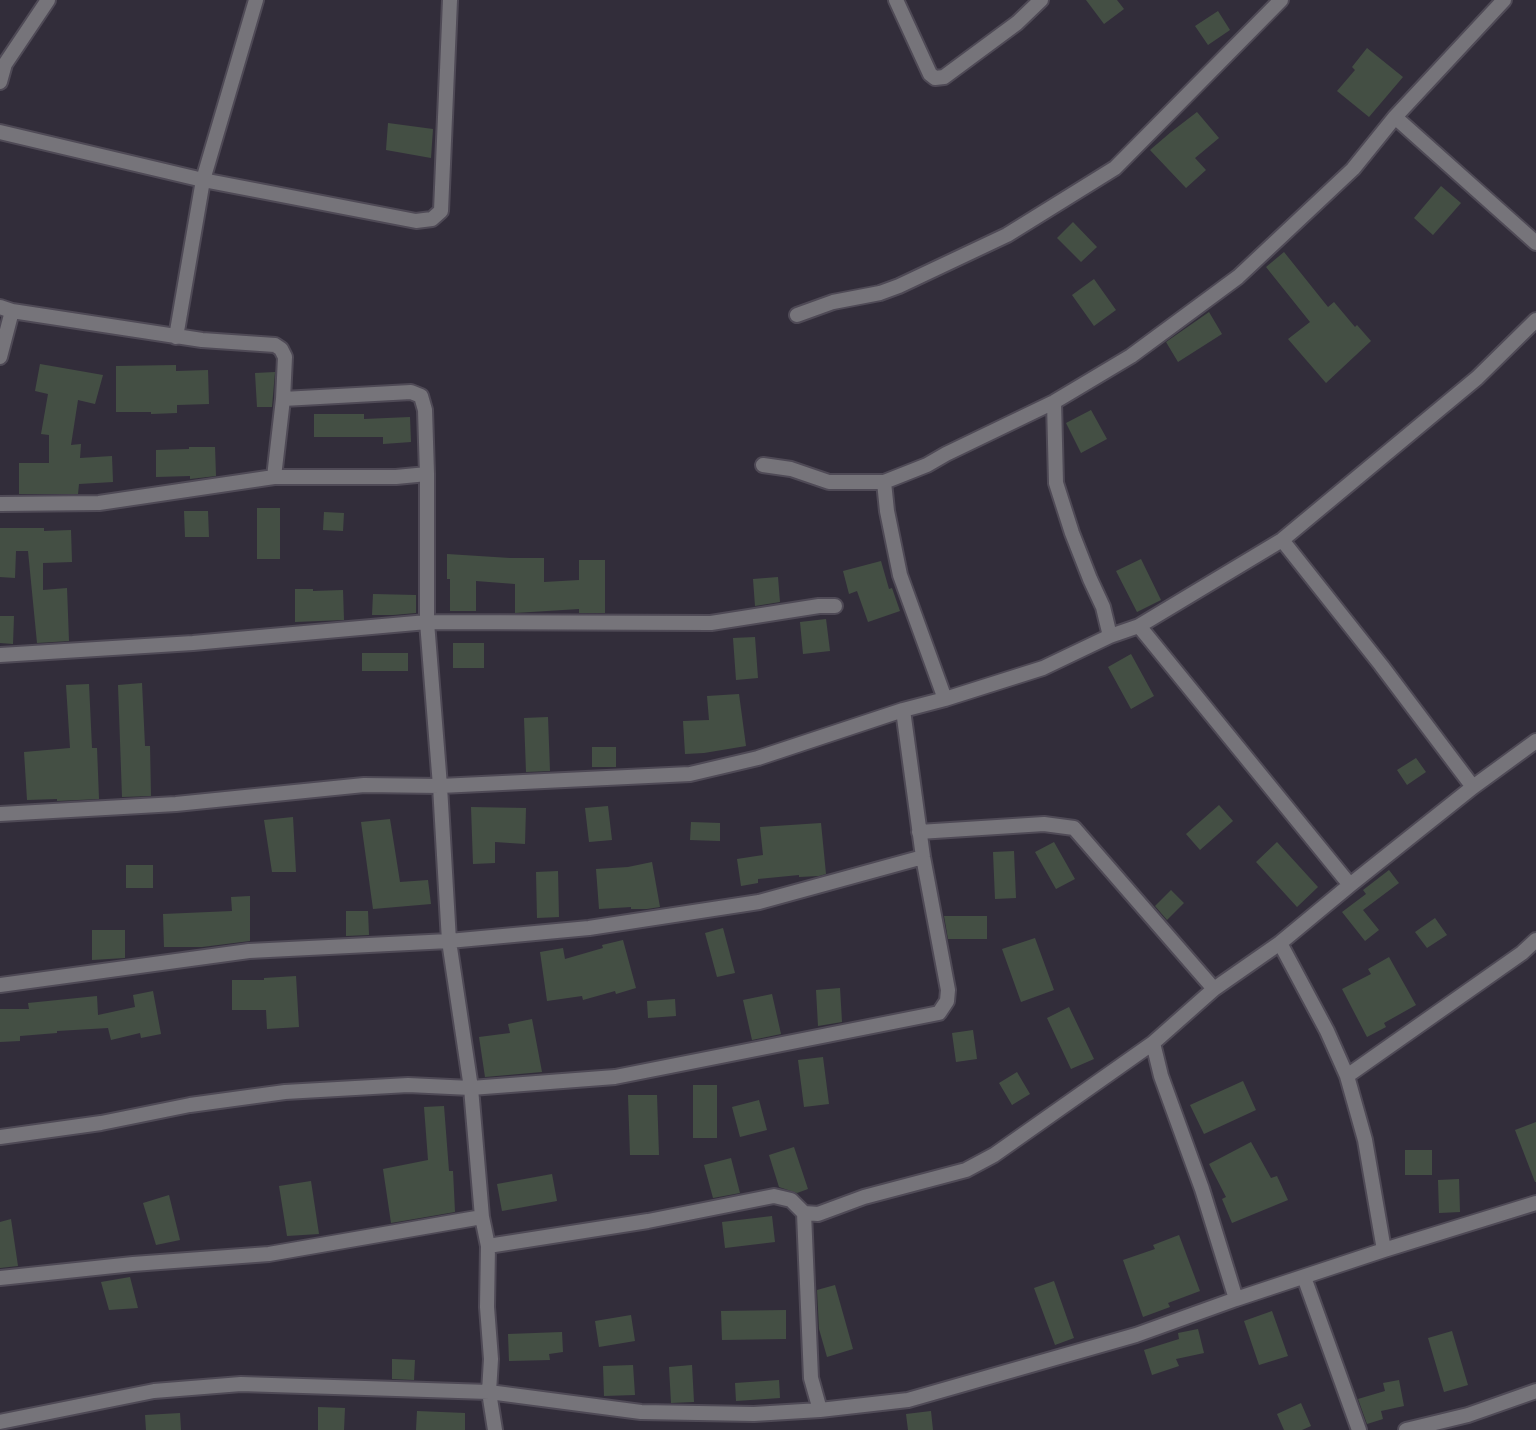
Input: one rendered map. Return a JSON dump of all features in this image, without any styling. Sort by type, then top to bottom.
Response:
[{"type":"street","points":[[0,82],[5,64],[48,0]]},
{"type":"street","points":[[176,337],[203,180],[256,0]]},
{"type":"street","points":[[0,132],[203,180],[416,220],[432,219],[441,211],[450,0]]},
{"type":"street","points":[[896,0],[930,74],[935,78],[944,77],[1017,23],[1041,0]]},
{"type":"street","points":[[797,315],[833,302],[880,293],[899,286],[1006,234],[1115,168],[1282,0]]},
{"type":"street","points":[[763,465],[791,469],[829,482],[884,482],[927,466],[946,454],[1054,402],[1131,356],[1238,277],[1353,169],[1395,117],[1504,0]]},
{"type":"street","points":[[1395,117],[1536,243]]},
{"type":"street","points":[[0,357],[6,309],[176,337],[275,345],[285,357],[274,477]]},
{"type":"street","points":[[0,814],[177,804],[364,785],[440,786],[690,774],[758,758],[903,710],[1043,668],[1110,636],[1139,626],[1282,540],[1477,378],[1536,320]]},
{"type":"street","points":[[283,398],[411,392],[421,396],[425,410],[428,474],[426,622],[440,786],[449,941],[471,1088],[482,1217],[488,1246],[487,1307],[491,1359],[489,1392],[495,1430]]},
{"type":"street","points":[[1054,402],[1056,483],[1072,533],[1103,607],[1110,636]]},
{"type":"street","points":[[0,504],[99,503],[274,477],[397,477],[428,474]]},
{"type":"street","points":[[884,482],[887,512],[900,575],[946,699]]},
{"type":"street","points":[[1282,540],[1473,787]]},
{"type":"street","points":[[0,655],[167,645],[426,622],[711,623],[835,606]]},
{"type":"street","points":[[1139,626],[1350,884]]},
{"type":"street","points":[[0,1137],[285,1092],[408,1085],[471,1088],[615,1077],[939,1013],[947,1001],[948,989],[923,857],[903,710]]},
{"type":"street","points":[[488,1246],[648,1221],[774,1196],[791,1200],[804,1213],[818,1214],[863,1197],[966,1170],[995,1155],[1153,1043],[1214,989],[1280,943],[1350,884],[1536,741]]},
{"type":"street","points":[[919,832],[1044,824],[1074,828],[1214,989]]},
{"type":"street","points":[[0,985],[249,951],[449,941],[589,928],[760,902],[923,857]]},
{"type":"street","points":[[1280,943],[1327,1031],[1347,1076],[1365,1140],[1384,1250]]},
{"type":"street","points":[[1347,1076],[1533,948]]},
{"type":"street","points":[[1153,1043],[1161,1076],[1202,1189],[1236,1299]]},
{"type":"street","points":[[6,1424],[154,1391],[241,1384],[489,1392],[641,1412],[754,1415],[908,1400],[1136,1335],[1384,1250],[1536,1203]]},
{"type":"street","points":[[804,1213],[811,1378],[820,1410]]},
{"type":"street","points":[[0,1278],[268,1254],[482,1217]]},
{"type":"street","points":[[1304,1277],[1359,1430]]},
{"type":"street","points":[[1406,1430],[1468,1415],[1536,1391]]},
{"type":"building","points":[[1086,0],[1117,0],[1124,9],[1104,24]]},
{"type":"building","points":[[1218,11],[1230,30],[1208,45],[1195,26]]},
{"type":"building","points":[[1367,48],[1403,77],[1369,117],[1337,91],[1355,70],[1352,67]]},
{"type":"building","points":[[1197,112],[1219,138],[1195,158],[1206,170],[1186,188],[1150,150]]},
{"type":"building","points":[[388,123],[433,129],[431,158],[386,150]]},
{"type":"building","points":[[1441,186],[1461,203],[1433,235],[1414,218]]},
{"type":"building","points":[[1073,222],[1097,247],[1081,262],[1057,238]]},
{"type":"building","points":[[1284,252],[1328,307],[1334,302],[1371,341],[1326,383],[1288,339],[1310,322],[1266,267]]},
{"type":"building","points":[[1094,279],[1116,310],[1094,326],[1072,295]]},
{"type":"building","points":[[1209,312],[1222,334],[1178,362],[1166,342]]},
{"type":"building","points":[[40,364],[103,375],[95,404],[78,400],[71,445],[81,444],[80,458],[112,456],[113,482],[79,484],[78,494],[19,494],[19,463],[49,463],[49,435],[41,434],[48,394],[35,391]]},
{"type":"building","points":[[176,365],[176,371],[208,370],[209,404],[177,405],[177,413],[116,412],[116,366]]},
{"type":"building","points":[[275,372],[272,407],[257,407],[255,373]]},
{"type":"building","points":[[1091,410],[1107,439],[1081,453],[1066,423]]},
{"type":"building","points":[[314,414],[364,414],[364,419],[410,417],[411,442],[383,444],[383,437],[314,437]]},
{"type":"building","points":[[215,447],[216,476],[190,479],[190,476],[156,477],[156,450]]},
{"type":"building","points":[[257,508],[280,508],[280,559],[257,559]]},
{"type":"building","points":[[184,511],[208,511],[209,537],[185,537]]},
{"type":"building","points":[[324,512],[344,513],[343,531],[323,530]]},
{"type":"building","points":[[0,528],[71,530],[72,562],[43,563],[43,590],[67,588],[69,641],[37,643],[28,551],[16,551],[15,578],[0,577]]},
{"type":"building","points":[[447,554],[544,558],[544,582],[579,580],[579,560],[605,560],[605,613],[579,613],[579,609],[515,613],[515,584],[476,581],[476,611],[450,611]]},
{"type":"building","points":[[1141,559],[1161,600],[1137,612],[1116,571]]},
{"type":"building","points":[[881,561],[889,589],[892,588],[900,611],[868,622],[857,591],[849,594],[843,571]]},
{"type":"building","points":[[778,577],[780,602],[755,606],[753,579]]},
{"type":"building","points":[[295,589],[343,590],[344,620],[295,622]]},
{"type":"building","points":[[373,594],[416,595],[416,613],[372,615]]},
{"type":"building","points":[[0,616],[14,616],[13,644],[0,643]]},
{"type":"building","points":[[826,619],[830,651],[803,654],[800,622]]},
{"type":"building","points":[[755,637],[758,678],[736,680],[733,638]]},
{"type":"building","points":[[453,643],[484,643],[484,668],[453,668]]},
{"type":"building","points":[[362,653],[408,653],[408,671],[362,671]]},
{"type":"building","points":[[1131,654],[1154,696],[1131,709],[1108,667]]},
{"type":"building","points":[[142,683],[145,746],[150,746],[151,796],[122,797],[118,685]]},
{"type":"building","points":[[89,684],[92,748],[97,748],[99,799],[27,800],[24,752],[70,748],[66,685]]},
{"type":"building","points":[[739,694],[746,746],[685,754],[683,721],[709,720],[707,696]]},
{"type":"building","points":[[548,717],[550,771],[526,772],[524,718]]},
{"type":"building","points":[[592,747],[616,747],[616,767],[592,767]]},
{"type":"building","points":[[1416,758],[1426,772],[1407,785],[1397,770]]},
{"type":"building","points":[[1219,805],[1233,821],[1200,850],[1186,834]]},
{"type":"building","points":[[608,806],[612,840],[589,842],[585,808]]},
{"type":"building","points":[[471,807],[526,808],[525,844],[495,842],[495,863],[473,864]]},
{"type":"building","points":[[293,817],[296,872],[272,872],[264,820]]},
{"type":"building","points":[[390,819],[400,882],[428,880],[431,904],[373,909],[361,822]]},
{"type":"building","points":[[691,822],[720,823],[720,841],[690,840]]},
{"type":"building","points":[[821,823],[826,874],[758,879],[758,883],[741,886],[737,859],[763,855],[760,827]]},
{"type":"building","points":[[1054,842],[1075,879],[1056,889],[1035,852]]},
{"type":"building","points":[[1277,842],[1318,887],[1297,907],[1256,862]]},
{"type":"building","points":[[1014,851],[1016,898],[995,899],[993,852]]},
{"type":"building","points":[[652,862],[660,907],[599,909],[596,869]]},
{"type":"building","points":[[126,865],[153,865],[153,888],[126,888]]},
{"type":"building","points":[[1389,870],[1399,883],[1363,910],[1379,930],[1365,941],[1342,912],[1366,894],[1363,890]]},
{"type":"building","points":[[558,871],[559,917],[537,918],[536,872]]},
{"type":"building","points":[[1171,890],[1184,903],[1167,920],[1155,906]]},
{"type":"building","points":[[250,896],[250,941],[202,947],[164,947],[163,914],[232,911],[231,897]]},
{"type":"building","points":[[346,911],[368,911],[369,935],[346,936]]},
{"type":"building","points":[[944,916],[987,916],[987,939],[948,939]]},
{"type":"building","points":[[1435,918],[1447,935],[1427,948],[1415,932]]},
{"type":"building","points":[[723,928],[735,973],[717,977],[705,933]]},
{"type":"building","points":[[92,930],[125,930],[125,958],[92,960]]},
{"type":"building","points":[[1035,938],[1054,990],[1021,1002],[1002,949]]},
{"type":"building","points":[[623,940],[636,988],[583,1000],[582,996],[547,1001],[540,952],[563,948],[565,959]]},
{"type":"building","points":[[1389,957],[1416,1005],[1384,1023],[1386,1027],[1367,1037],[1342,989],[1371,974],[1368,969]]},
{"type":"building","points":[[296,976],[299,1027],[267,1029],[266,1010],[232,1010],[232,980]]},
{"type":"building","points":[[840,988],[842,1022],[818,1026],[816,990]]},
{"type":"building","points":[[153,991],[161,1034],[141,1038],[140,1033],[111,1040],[108,1028],[57,1031],[20,1036],[20,1041],[0,1042],[0,1009],[29,1009],[28,1003],[97,996],[98,1015],[135,1007],[133,995]]},
{"type":"building","points":[[772,994],[781,1034],[752,1040],[743,1000]]},
{"type":"building","points":[[675,999],[676,1016],[648,1018],[647,1001]]},
{"type":"building","points":[[1069,1007],[1094,1059],[1071,1069],[1047,1018]]},
{"type":"building","points":[[532,1019],[542,1072],[485,1077],[479,1037],[510,1033],[508,1024]]},
{"type":"building","points":[[973,1030],[977,1059],[956,1062],[952,1033]]},
{"type":"building","points":[[823,1057],[829,1104],[804,1107],[798,1060]]},
{"type":"building","points":[[1017,1072],[1030,1094],[1012,1105],[999,1083]]},
{"type":"building","points":[[1243,1081],[1256,1110],[1204,1134],[1190,1105]]},
{"type":"building","points":[[693,1085],[717,1085],[717,1138],[693,1138]]},
{"type":"building","points":[[628,1095],[657,1095],[659,1155],[630,1155]]},
{"type":"building","points":[[759,1100],[767,1130],[740,1137],[732,1107]]},
{"type":"building","points":[[444,1106],[449,1171],[453,1171],[455,1212],[391,1223],[383,1169],[428,1160],[424,1107]]},
{"type":"building","points":[[1536,1122],[1536,1182],[1535,1182],[1515,1130]]},
{"type":"building","points":[[1251,1142],[1271,1178],[1277,1176],[1288,1200],[1232,1223],[1222,1199],[1226,1197],[1209,1164]]},
{"type":"building","points":[[794,1147],[808,1189],[797,1193],[779,1187],[769,1155]]},
{"type":"building","points":[[1405,1150],[1432,1150],[1432,1175],[1405,1175]]},
{"type":"building","points":[[731,1158],[740,1193],[713,1198],[704,1165]]},
{"type":"building","points":[[552,1174],[557,1201],[502,1211],[497,1184]]},
{"type":"building","points":[[1459,1179],[1460,1212],[1439,1213],[1438,1180]]},
{"type":"building","points":[[311,1181],[319,1234],[287,1236],[279,1186]]},
{"type":"building","points":[[169,1195],[180,1240],[156,1245],[143,1203]]},
{"type":"building","points":[[772,1216],[775,1242],[725,1248],[722,1222]]},
{"type":"building","points":[[11,1219],[18,1266],[0,1268],[0,1222]]},
{"type":"building","points":[[1179,1235],[1200,1291],[1168,1303],[1170,1307],[1143,1317],[1123,1260],[1155,1249],[1153,1245]]},
{"type":"building","points":[[130,1277],[138,1308],[109,1310],[101,1282]]},
{"type":"building","points":[[1054,1281],[1074,1338],[1055,1345],[1034,1288]]},
{"type":"building","points":[[835,1285],[853,1349],[827,1357],[819,1329],[817,1290]]},
{"type":"building","points":[[786,1310],[786,1339],[722,1340],[721,1311]]},
{"type":"building","points":[[1272,1311],[1288,1356],[1259,1365],[1244,1321]]},
{"type":"building","points":[[631,1315],[635,1341],[599,1347],[595,1321]]},
{"type":"building","points":[[1198,1329],[1204,1353],[1176,1359],[1179,1366],[1152,1375],[1144,1350],[1179,1339],[1178,1333]]},
{"type":"building","points":[[1452,1331],[1468,1385],[1444,1392],[1428,1338]]},
{"type":"building","points":[[562,1332],[563,1352],[549,1354],[550,1360],[509,1361],[508,1334]]},
{"type":"building","points":[[392,1359],[415,1360],[414,1380],[392,1379]]},
{"type":"building","points":[[633,1365],[635,1395],[604,1396],[603,1366]]},
{"type":"building","points":[[692,1365],[694,1402],[671,1403],[669,1367]]},
{"type":"building","points":[[779,1380],[780,1398],[736,1401],[735,1383]]},
{"type":"building","points":[[1399,1380],[1404,1406],[1381,1411],[1383,1419],[1367,1424],[1358,1399],[1385,1391],[1383,1383]]},
{"type":"building","points":[[1301,1403],[1311,1426],[1302,1430],[1284,1430],[1277,1414]]},
{"type":"building","points":[[318,1407],[345,1408],[344,1430],[318,1430]]},
{"type":"building","points":[[417,1411],[465,1413],[465,1430],[416,1430]]},
{"type":"building","points":[[931,1411],[933,1430],[908,1430],[906,1414]]},
{"type":"building","points":[[180,1413],[181,1430],[146,1430],[145,1415]]}]
